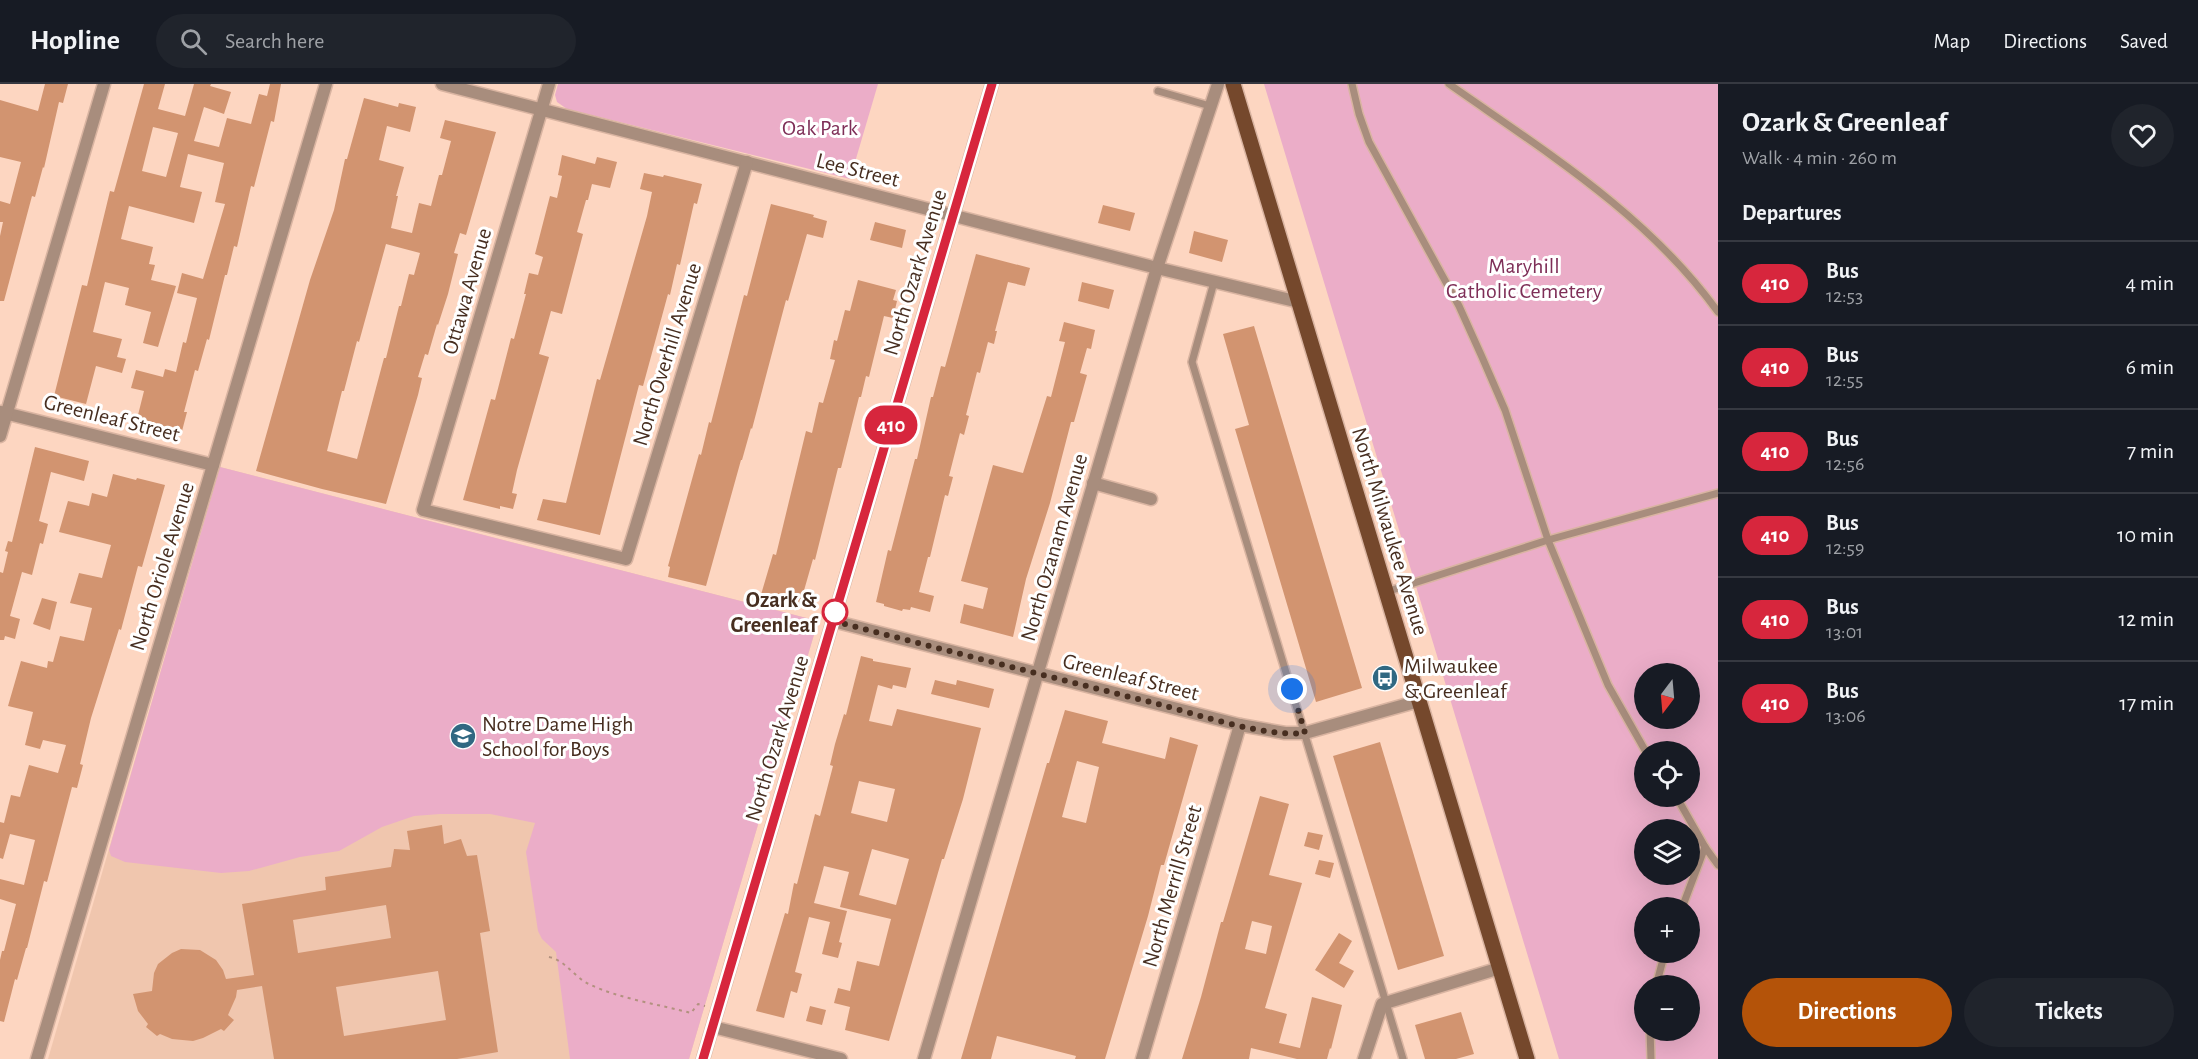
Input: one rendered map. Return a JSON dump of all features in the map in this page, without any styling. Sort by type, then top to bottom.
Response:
[{"type":"main road","name":"North Milwaukee Avenue","points":[[1233,84],[1527,1059]]},
{"type":"street","points":[[0,436],[4,412],[104,84]]},
{"type":"street","name":"North Oriole Avenue","points":[[37,1059],[326,84]]},
{"type":"street","name":"Lee Street","points":[[442,84],[1157,268],[1299,302]]},
{"type":"street","name":"Ottawa Avenue","points":[[549,84],[423,510],[626,560]]},
{"type":"street","name":"North Ozark Avenue","points":[[703,1059],[992,84]]},
{"type":"street","name":"North Ozanam Avenue","points":[[924,1059],[1157,268],[1218,84]]},
{"type":"street","name":"North Overhill Avenue","points":[[626,560],[747,162]]},
{"type":"street","name":"Greenleaf Street","points":[[4,412],[213,465]]},
{"type":"street","points":[[1094,483],[1151,499]]},
{"type":"street","name":"Greenleaf Street","points":[[833,621],[1240,725],[1285,733],[1305,733],[1419,701]]},
{"type":"street","name":"North Merrill Street","points":[[1142,1059],[1240,725]]},
{"type":"street","points":[[1364,1059],[1382,1004],[1386,1001],[1500,968]]},
{"type":"street","points":[[713,1027],[841,1059]]},
{"type":"lane","points":[[1352,84],[1369,142],[1459,306],[1482,357],[1505,410],[1548,540],[1608,684],[1640,741]]},
{"type":"lane","points":[[1449,84],[1616,204],[1681,264],[1718,312]]},
{"type":"lane","points":[[1158,91],[1210,106]]},
{"type":"lane","points":[[1214,282],[1192,362],[1403,1059]]},
{"type":"lane","points":[[1386,592],[1548,540],[1718,493]]},
{"type":"lane","points":[[1682,807],[1705,847],[1718,864]]},
{"type":"lane","points":[[1686,897],[1705,847]]},
{"type":"lane","points":[[1650,1041],[1651,1059]]},
{"type":"path","points":[[549,957],[560,960],[582,980],[600,989],[691,1013],[698,1004],[707,1006]]},
{"type":"shaded area","name":"Notre Dame High School for Boys","points":[[220,467],[818,621],[689,1059],[48,1059]]},
{"type":"green space","name":"Oak Park","points":[[558,84],[878,84],[850,179],[567,109],[557,102],[555,95]]},
{"type":"green space","name":"Maryhill Catholic Cemetery","points":[[1264,84],[1718,84],[1718,1059],[1559,1059]]},
{"type":"green space","name":"Notre Dame High School for Boys","points":[[220,467],[818,621],[689,1059],[570,1059],[556,952],[542,939],[538,931],[526,852],[535,823],[490,814],[414,816],[382,827],[339,851],[300,857],[249,871],[221,873],[125,862],[111,856],[109,850]]},
{"type":"building","points":[[45,84],[68,84],[63,103],[59,102],[44,168],[35,197],[32,196],[4,301],[0,301],[0,236],[3,222],[0,222],[0,201],[10,204],[21,162],[0,157],[0,100],[38,111]]},
{"type":"building","points":[[144,84],[165,84],[158,109],[185,116],[194,84],[211,84],[210,86],[231,92],[224,114],[204,107],[194,141],[219,147],[227,118],[251,124],[259,94],[267,96],[270,84],[281,84],[274,122],[271,121],[254,187],[251,186],[237,247],[234,246],[227,275],[225,275],[209,340],[207,339],[198,371],[195,370],[184,412],[187,412],[182,431],[137,419],[144,391],[131,388],[136,370],[163,377],[165,369],[176,372],[197,298],[177,293],[182,273],[203,279],[225,204],[215,202],[224,163],[188,154],[180,187],[202,192],[194,223],[129,206],[121,239],[153,247],[149,264],[155,265],[151,280],[176,286],[158,347],[143,343],[151,312],[125,305],[129,288],[105,282],[93,332],[122,339],[117,357],[126,359],[122,373],[96,366],[86,404],[54,396],[82,285],[87,286],[110,191],[114,192]],"holes":[[[153,127],[178,133],[166,177],[142,171]]]},
{"type":"building","points":[[364,98],[398,107],[399,103],[416,107],[410,132],[387,126],[379,160],[404,167],[391,228],[412,233],[419,203],[431,206],[439,175],[442,175],[451,141],[440,138],[445,120],[496,132],[466,235],[460,233],[454,253],[458,254],[448,294],[428,355],[425,354],[418,377],[422,378],[418,395],[386,504],[256,471],[310,280],[334,210],[345,159],[347,159]],"holes":[[[386,244],[420,253],[414,275],[409,274],[401,306],[399,306],[357,459],[327,451],[342,391],[344,391],[357,341],[359,342]]]},
{"type":"building","points":[[562,155],[595,164],[597,157],[617,162],[610,188],[592,184],[588,200],[586,200],[577,232],[583,234],[562,314],[551,311],[539,354],[549,357],[517,470],[512,493],[517,494],[513,509],[500,506],[500,509],[463,500],[491,399],[495,400],[511,338],[514,339],[529,273],[538,275],[543,257],[535,254],[550,196],[557,198],[562,176],[558,175]]},
{"type":"building","points":[[644,173],[702,184],[697,204],[694,203],[680,265],[677,264],[643,386],[639,385],[600,535],[537,520],[543,499],[566,503],[597,379],[600,380],[647,216],[652,192],[640,189]]},
{"type":"building","points":[[771,204],[814,215],[813,217],[827,221],[823,238],[807,234],[788,301],[786,300],[752,429],[741,460],[706,586],[668,577],[670,567],[668,566],[699,454],[701,455],[709,422],[711,423],[744,295],[747,296]]},
{"type":"building","points":[[1103,205],[1135,213],[1130,231],[1098,223]]},
{"type":"building","points":[[875,222],[906,230],[902,248],[870,240]]},
{"type":"building","points":[[1194,231],[1228,240],[1222,262],[1189,253]]},
{"type":"building","points":[[976,254],[1030,268],[1025,286],[1008,282],[995,331],[997,331],[994,344],[988,342],[980,373],[977,372],[966,415],[969,416],[964,435],[960,433],[949,476],[953,477],[948,496],[945,495],[919,592],[934,596],[930,612],[911,607],[910,610],[903,609],[902,611],[876,602],[888,550],[891,551],[915,459],[917,459],[931,397],[933,397],[941,366],[945,367]]},
{"type":"building","points":[[858,280],[896,290],[893,300],[897,301],[893,318],[884,316],[869,377],[866,376],[861,397],[859,397],[815,560],[813,559],[799,608],[760,598],[773,554],[776,555],[806,431],[812,433],[819,402],[823,403],[835,360],[830,359],[834,340],[837,341],[845,310],[850,311]]},
{"type":"building","points":[[1082,282],[1114,290],[1109,309],[1078,301]]},
{"type":"building","points":[[1064,322],[1095,330],[1091,349],[1087,348],[1080,373],[1087,375],[1074,422],[1071,422],[1050,503],[1026,579],[1013,637],[960,623],[964,604],[983,609],[988,588],[961,581],[993,465],[1023,473],[1047,396],[1051,397],[1065,342],[1059,341]]},
{"type":"building","points":[[1254,326],[1362,688],[1316,702],[1235,429],[1249,425],[1223,334]]},
{"type":"building","points":[[35,447],[89,461],[84,481],[51,472],[39,521],[48,524],[43,544],[40,543],[32,575],[22,572],[10,616],[20,619],[15,639],[5,636],[4,640],[0,640],[0,572],[3,573],[8,541],[12,542]]},
{"type":"building","points":[[113,474],[165,485],[142,567],[138,566],[121,630],[119,629],[91,718],[77,788],[72,787],[47,882],[44,881],[27,948],[17,980],[15,979],[4,1022],[0,1021],[0,960],[16,904],[0,899],[0,879],[24,885],[35,840],[10,834],[3,859],[0,858],[0,822],[4,823],[11,795],[20,797],[29,765],[58,773],[66,745],[43,740],[40,749],[25,745],[33,712],[8,706],[21,661],[47,668],[48,661],[53,662],[60,636],[84,641],[92,608],[70,603],[79,573],[102,578],[111,545],[59,532],[68,501],[89,506],[92,493],[107,497]]},
{"type":"building","points":[[42,598],[57,602],[50,630],[33,624]]},
{"type":"building","points":[[861,656],[873,659],[873,661],[911,668],[906,688],[893,685],[892,689],[878,685],[869,721],[892,726],[897,709],[981,728],[963,799],[944,859],[942,859],[889,1041],[845,1030],[850,1007],[834,1003],[838,988],[850,991],[857,961],[879,966],[891,919],[840,907],[849,872],[824,866],[814,903],[847,911],[839,942],[842,943],[838,958],[822,954],[830,922],[809,917],[795,972],[802,974],[797,993],[791,991],[784,1018],[756,1011],[785,913],[788,914],[794,883],[797,884],[815,814],[820,816],[833,766],[830,765],[835,744],[844,714],[846,715]],"holes":[[[859,781],[895,789],[887,822],[851,813]],[[872,849],[909,859],[896,905],[859,895]]]},
{"type":"building","points":[[935,680],[956,685],[957,680],[994,689],[989,708],[931,694]]},
{"type":"building","points":[[1065,710],[1108,721],[1102,743],[1165,759],[1170,737],[1198,745],[1105,1059],[1075,1059],[1076,1056],[997,1036],[991,1059],[961,1059],[1047,763],[1049,763]],"holes":[[[1077,761],[1099,767],[1086,823],[1062,817]]]},
{"type":"building","points":[[1380,742],[1444,956],[1398,970],[1333,756]]},
{"type":"building","points":[[1260,796],[1289,804],[1269,875],[1302,883],[1265,1008],[1287,1014],[1279,1043],[1300,1048],[1312,997],[1342,1005],[1327,1059],[1297,1059],[1251,1048],[1249,1059],[1182,1059],[1221,922],[1223,922]],"holes":[[[1252,921],[1272,926],[1266,954],[1245,949]]]},
{"type":"building","points":[[442,825],[444,844],[461,839],[467,856],[477,855],[490,931],[480,933],[498,1052],[457,1059],[274,1059],[262,986],[237,990],[228,1015],[234,1020],[224,1031],[221,1029],[193,1041],[172,1039],[160,1034],[157,1036],[146,1027],[148,1024],[138,1011],[133,994],[152,991],[154,973],[158,964],[172,953],[181,949],[200,950],[216,960],[226,979],[254,975],[242,904],[326,890],[325,877],[391,867],[394,849],[410,850],[407,831]],"holes":[[[386,905],[391,938],[298,953],[293,920]],[[438,971],[446,1020],[344,1036],[336,987]]]},
{"type":"building","points":[[1308,832],[1323,835],[1319,850],[1304,846]]},
{"type":"building","points":[[1319,860],[1334,863],[1330,878],[1315,874]]},
{"type":"building","points":[[1339,933],[1352,941],[1339,963],[1354,971],[1344,988],[1315,970]]},
{"type":"building","points":[[810,1006],[826,1010],[822,1025],[806,1021]]},
{"type":"building","points":[[1461,1012],[1474,1054],[1456,1059],[1425,1059],[1415,1025]]},
{"type":"bus line","name":"410","points":[[703,1059],[992,84]]},
{"type":"place","name":"Ozark & Greenleaf","points":[[835,612]]},
{"type":"place","name":"Milwaukee & Greenleaf","points":[[1385,678]]},
{"type":"place","name":"Notre Dame High School for Boys","points":[[463,736]]},
{"type":"route","points":[[835,612],[833,621],[1037,674],[1240,725],[1285,733],[1305,733],[1292,689]]}]
